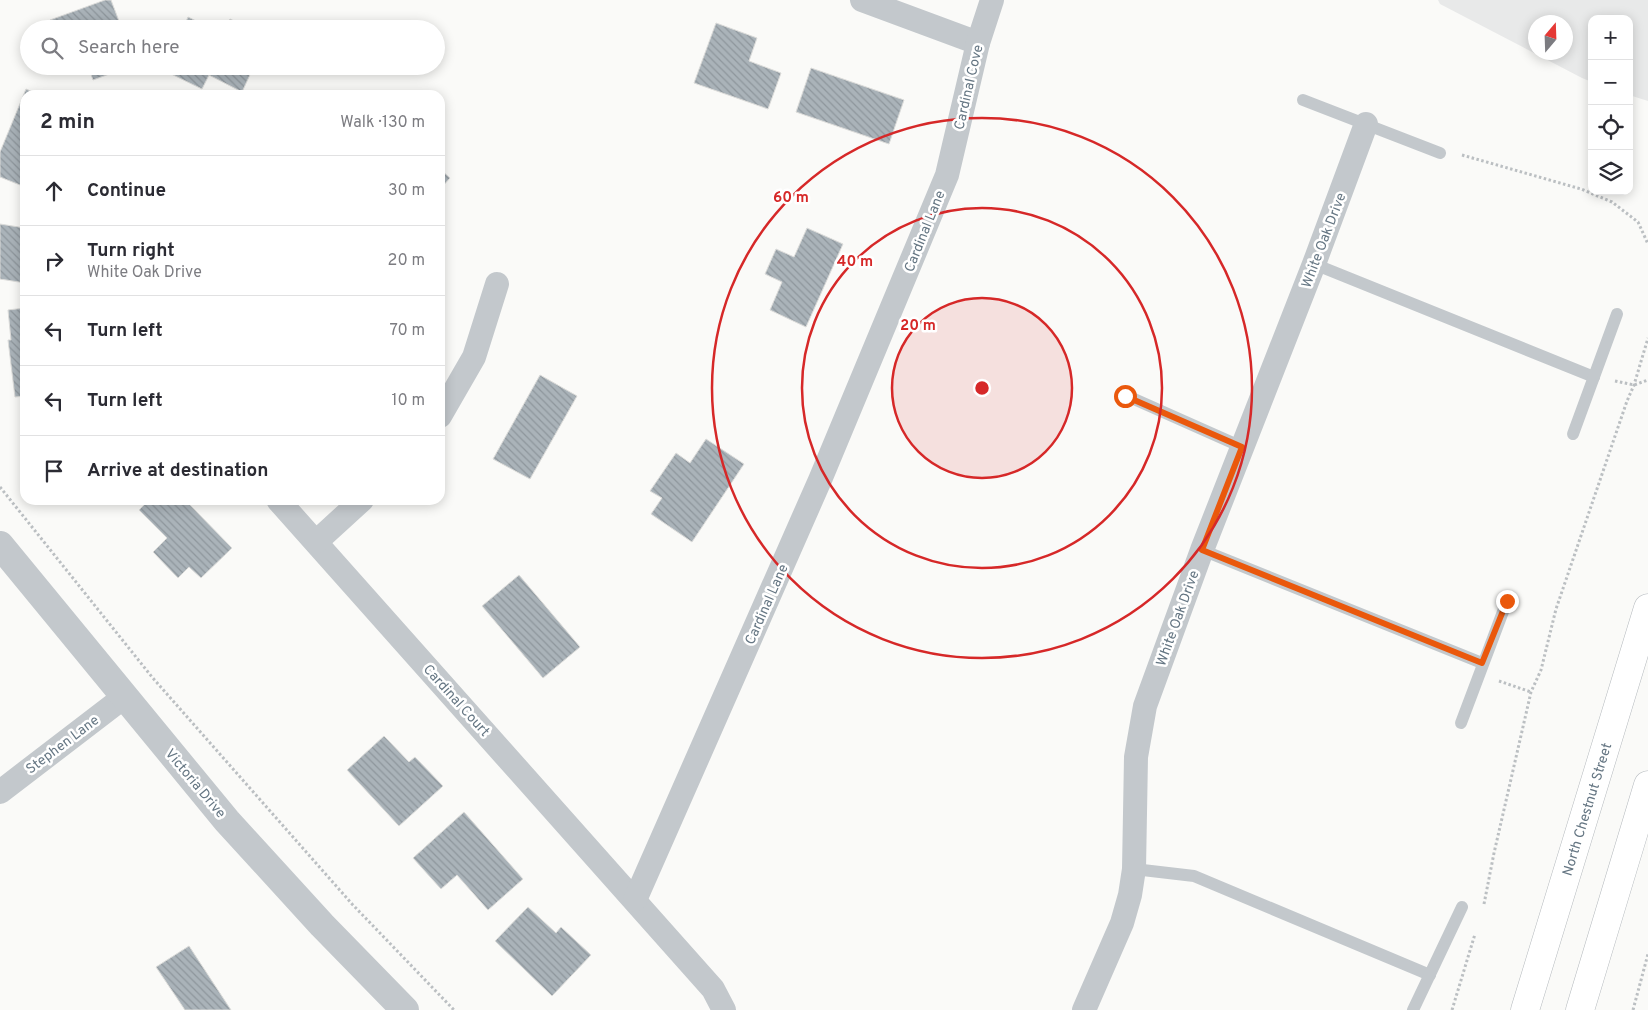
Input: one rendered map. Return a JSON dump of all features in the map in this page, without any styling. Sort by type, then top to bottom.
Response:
[{"type":"main road","name":"North Chestnut Street","points":[[1525,1010],[1648,608]]},
{"type":"main road","points":[[1580,1010],[1648,785]]},
{"type":"street","points":[[862,0],[978,43]]},
{"type":"street","name":"Cardinal Cove","points":[[947,175],[978,43],[992,0]]},
{"type":"street","name":"White Oak Drive","points":[[1084,1010],[1122,923],[1130,895],[1134,869],[1136,756],[1145,706],[1202,550],[1314,264],[1366,124]]},
{"type":"street","name":"Cardinal Lane","points":[[635,900],[820,480],[947,175]]},
{"type":"street","points":[[445,407],[474,357],[496,284]]},
{"type":"street","name":"Cardinal Court","points":[[283,505],[635,900]]},
{"type":"street","points":[[316,542],[357,505]]},
{"type":"street","name":"Victoria Drive","points":[[0,545],[227,821],[322,925],[405,1010]]},
{"type":"street","name":"Stephen Lane","points":[[0,792],[124,697]]},
{"type":"street","points":[[635,900],[713,989],[724,1010]]},
{"type":"lane","points":[[1303,100],[1440,153]]},
{"type":"lane","points":[[1314,264],[1594,376]]},
{"type":"lane","points":[[1574,434],[1617,314]]},
{"type":"lane","points":[[1125,396],[1242,447]]},
{"type":"lane","points":[[1202,550],[1482,663]]},
{"type":"lane","points":[[1461,723],[1482,663],[1507,601]]},
{"type":"lane","points":[[1134,869],[1194,876],[1430,975]]},
{"type":"lane","points":[[1413,1010],[1462,907]]},
{"type":"path","points":[[1440,153],[1464,155],[1581,189],[1612,202],[1638,222],[1648,244]]},
{"type":"path","points":[[1482,911],[1531,692],[1541,670],[1562,590],[1634,385],[1648,338]]},
{"type":"path","points":[[1594,376],[1634,385],[1648,380]]},
{"type":"path","points":[[0,486],[152,677],[352,904],[454,1010]]},
{"type":"path","points":[[1482,663],[1496,680],[1531,692]]},
{"type":"path","points":[[1452,1010],[1477,929]]},
{"type":"path","points":[[1633,1010],[1648,954]]},
{"type":"shaded area","points":[[1438,0],[1648,0],[1648,101],[1633,96],[1633,15],[1588,15],[1588,80],[1547,60],[1573,60],[1573,15],[1528,15],[1528,50],[1440,4]]},
{"type":"building","points":[[105,0],[111,0],[119,20],[50,20]]},
{"type":"building","points":[[716,23],[757,38],[749,61],[781,73],[768,109],[694,83]]},
{"type":"building","points":[[811,68],[904,100],[889,144],[796,112]]},
{"type":"building","points":[[91,75],[107,75],[93,80]]},
{"type":"building","points":[[173,75],[209,75],[202,89]]},
{"type":"building","points":[[209,75],[250,75],[243,90],[238,90]]},
{"type":"building","points":[[20,104],[20,185],[0,177],[0,152]]},
{"type":"building","points":[[445,174],[450,178],[445,184]]},
{"type":"building","points":[[0,224],[20,227],[20,282],[0,279]]},
{"type":"building","points":[[807,228],[843,244],[806,327],[770,310],[782,282],[765,274],[776,249],[794,257]]},
{"type":"building","points":[[20,309],[20,396],[15,397],[8,340],[11,340],[8,310]]},
{"type":"building","points":[[540,375],[577,396],[530,479],[493,459]]},
{"type":"building","points":[[706,439],[744,464],[692,542],[651,514],[662,498],[650,491],[676,453],[690,463]]},
{"type":"building","points":[[144,505],[190,505],[232,548],[201,578],[189,567],[178,578],[153,552],[167,538],[139,510]]},
{"type":"building","points":[[519,575],[580,647],[543,678],[482,606]]},
{"type":"building","points":[[384,736],[409,762],[415,757],[443,786],[399,826],[347,770]]},
{"type":"building","points":[[464,812],[523,879],[488,910],[457,875],[441,889],[413,858]]},
{"type":"building","points":[[528,907],[556,933],[561,927],[591,955],[552,996],[495,941]]},
{"type":"building","points":[[189,946],[231,1010],[185,1010],[156,967]]},
{"type":"route","points":[[1125,396],[1242,447],[1202,550],[1482,663],[1507,601]]}]
